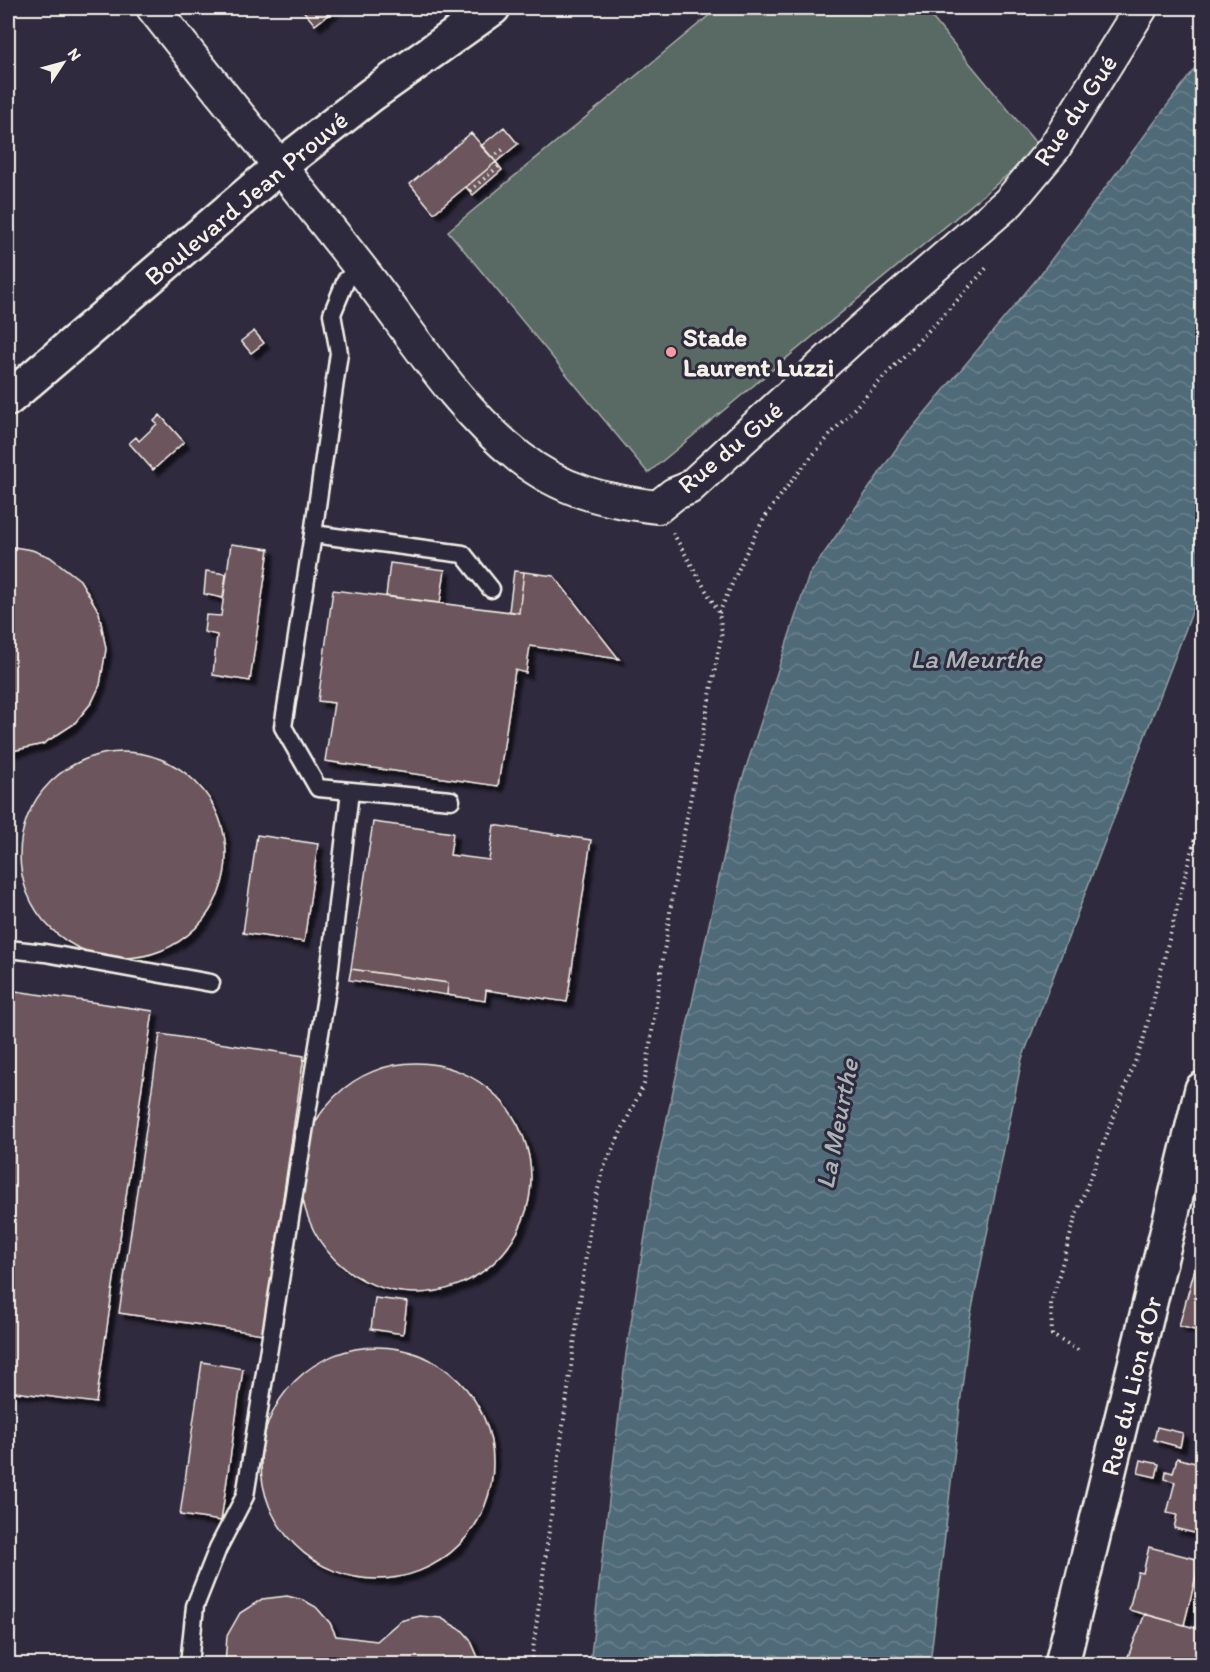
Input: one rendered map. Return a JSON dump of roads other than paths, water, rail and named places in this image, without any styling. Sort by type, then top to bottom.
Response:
[{"type":"street","name":"Rue du Gué","points":[[153,8],[361,268],[464,406],[521,458],[573,488],[603,500],[658,507],[674,494],[689,488],[860,331],[1009,202],[1054,148],[1141,8]]},
{"type":"street","name":"Boulevard Jean Prouvé","points":[[8,399],[279,167],[371,95],[493,8]]},
{"type":"street","name":"Rue du Lion d'Or","points":[[1062,1665],[1201,1102]]},
{"type":"lane","points":[[361,268],[346,280],[332,314],[339,353],[283,727],[318,788],[451,800]]},
{"type":"lane","points":[[313,534],[463,554],[491,590]]},
{"type":"lane","points":[[189,1665],[195,1606],[218,1548],[246,1496],[328,984],[350,791]]},
{"type":"lane","points":[[8,949],[45,953],[211,983]]},
{"type":"water","name":"La Meurthe","points":[[1202,59],[1202,586],[1022,1059],[970,1319],[930,1664],[590,1664],[626,1354],[655,1174],[737,795],[809,575],[903,439],[1036,280]]},
{"type":"place","name":"Stade Laurent Luzzi","points":[[671,352]]}]
